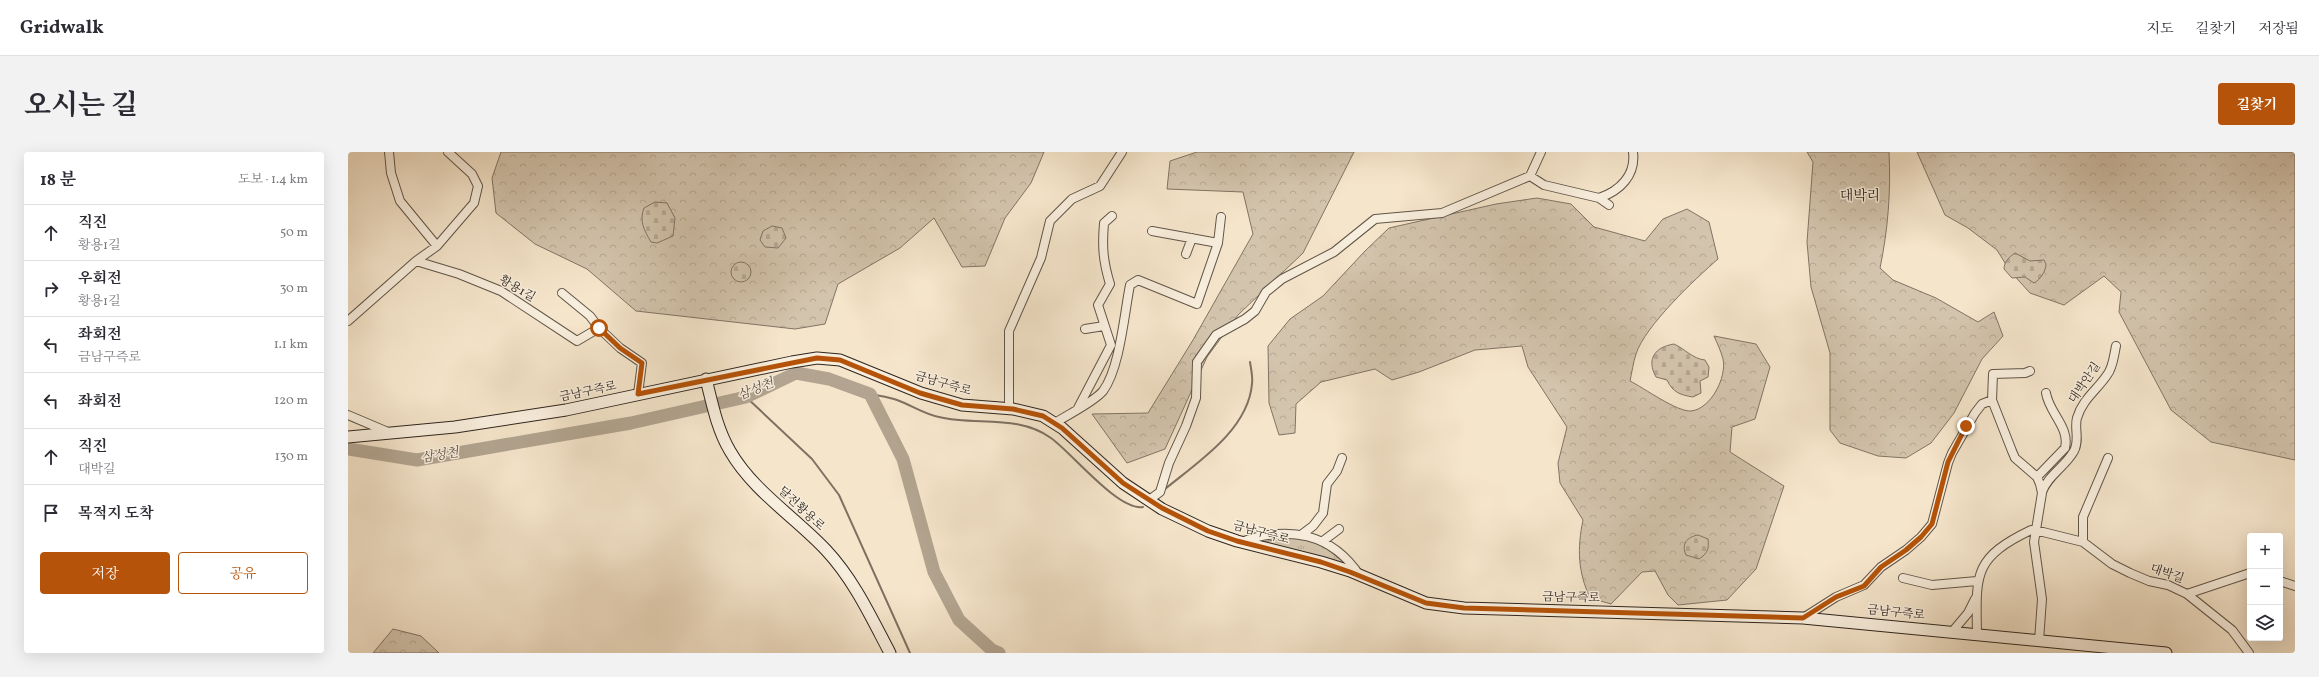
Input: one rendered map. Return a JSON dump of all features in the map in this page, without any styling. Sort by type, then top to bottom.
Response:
[{"type":"main road","name":"금남구즉로","points":[[348,437],[455,427],[559,412],[638,394],[707,384],[817,358],[840,360],[920,393],[962,405],[1009,408],[1043,416],[1054,423],[1123,483],[1150,500],[1208,531],[1240,542],[1321,562],[1361,576],[1426,603],[1464,608],[1803,618],[2166,653]]},
{"type":"main road","name":"달전황용로","points":[[707,384],[717,420],[730,450],[752,481],[826,550],[842,570],[859,595],[890,653]]},
{"type":"street","points":[[389,152],[391,173],[400,201],[437,246]]},
{"type":"street","points":[[348,321],[416,261],[437,246],[474,203],[478,186],[472,174],[448,152]]},
{"type":"street","points":[[1009,408],[1010,331],[1041,258],[1050,221],[1072,199],[1100,186],[1122,152]]},
{"type":"street","points":[[1150,500],[1160,492],[1169,464],[1186,426],[1196,398],[1197,362],[1216,335],[1245,319],[1255,311],[1266,292],[1282,279],[1334,252],[1375,219],[1442,213],[1530,176],[1541,152]]},
{"type":"street","points":[[1599,198],[1612,193],[1627,179],[1634,166],[1633,152]]},
{"type":"street","points":[[1530,176],[1544,185],[1599,198],[1609,205]]},
{"type":"street","points":[[1077,408],[1111,345],[1098,305],[1110,284],[1103,262],[1102,242],[1104,223],[1112,216]]},
{"type":"street","points":[[1054,423],[1094,399],[1103,391],[1114,368],[1130,285],[1138,280],[1197,304],[1218,243],[1221,217]]},
{"type":"street","points":[[1152,231],[1218,243]]},
{"type":"street","points":[[1186,254],[1192,238]]},
{"type":"street","name":"황용1길","points":[[416,261],[459,274],[501,292],[577,341],[599,328]]},
{"type":"street","points":[[562,293],[590,316],[599,328],[620,348],[642,363],[638,394]]},
{"type":"street","points":[[1085,329],[1104,326]]},
{"type":"street","name":"대박안길","points":[[2039,641],[2042,599],[2035,558],[2036,530],[2042,493],[2045,483],[2070,457],[2075,449],[2077,439],[2076,419],[2087,398],[2108,375],[2116,346]]},
{"type":"street","points":[[2030,371],[2025,373],[1993,374],[1992,400],[2015,458],[2037,476]]},
{"type":"street","name":"대박안길","points":[[2042,493],[2037,476],[2065,448],[2066,443],[2064,430],[2047,401],[2046,393]]},
{"type":"street","points":[[1803,618],[1836,597],[1864,586],[1881,567],[1911,546],[1932,524],[1948,462],[1966,426],[1982,404],[1992,400]]},
{"type":"street","name":"금남구즉로","points":[[348,415],[392,433]]},
{"type":"street","points":[[1301,535],[1313,526],[1323,513],[1327,484],[1337,471],[1342,458]]},
{"type":"street","points":[[2083,542],[2083,517],[2108,458]]},
{"type":"street","points":[[1323,541],[1339,529]]},
{"type":"street","points":[[1976,634],[1977,581],[1983,565],[1995,550],[2009,540],[2031,530],[2036,530]]},
{"type":"street","name":"대박길","points":[[2036,530],[2083,542],[2112,564],[2149,581],[2168,585],[2187,594],[2247,574]]},
{"type":"street","points":[[1240,542],[1255,537],[1301,535],[1313,536],[1331,545],[1350,559],[1361,576]]},
{"type":"street","points":[[1903,578],[1932,585],[1977,581]]},
{"type":"street","points":[[2283,582],[2295,586]]},
{"type":"street","points":[[2187,594],[2232,630],[2248,650]]},
{"type":"street","points":[[1952,632],[1968,613],[1976,597]]},
{"type":"green space","points":[[501,152],[1044,152],[1031,183],[1005,218],[985,266],[962,267],[934,218],[900,248],[838,284],[825,324],[795,329],[636,311],[587,269],[535,244],[496,213],[492,178]]},
{"type":"green space","points":[[1197,152],[1354,152],[1303,253],[1238,315],[1207,357],[1165,449],[1127,463],[1092,414],[1148,413],[1193,340],[1253,234],[1243,192],[1167,189],[1170,161]]},
{"type":"green space","points":[[1807,152],[1889,152],[1890,181],[1888,210],[1880,268],[1893,280],[1936,298],[1978,322],[1994,312],[2003,336],[1982,359],[1954,413],[1931,443],[1906,458],[1878,456],[1840,443],[1830,430],[1830,353],[1811,287],[1807,242],[1813,162]]},
{"type":"green space","points":[[1917,152],[2295,152],[2295,460],[2211,442],[2171,410],[2119,312],[2121,292],[2104,276],[2064,305],[2030,293],[2010,271],[1997,250],[1968,228],[1945,215]]},
{"type":"green space","points":[[1537,198],[1571,204],[1594,227],[1645,241],[1663,219],[1687,209],[1709,222],[1718,259],[1684,290],[1649,330],[1636,354],[1630,381],[1678,408],[1691,411],[1698,409],[1705,405],[1716,391],[1720,383],[1724,366],[1720,350],[1714,336],[1756,344],[1770,367],[1755,419],[1732,427],[1730,452],[1784,486],[1756,569],[1727,600],[1678,605],[1668,595],[1655,571],[1642,572],[1611,604],[1590,598],[1583,579],[1579,551],[1583,520],[1560,483],[1558,463],[1567,427],[1528,367],[1522,346],[1475,350],[1419,372],[1392,380],[1375,369],[1321,382],[1296,404],[1295,433],[1279,435],[1269,403],[1268,346],[1290,319],[1323,296],[1365,251],[1389,228],[1496,204]]},
{"type":"green space","points":[[655,202],[667,203],[675,218],[673,236],[657,243],[651,242],[644,229],[642,221],[644,208]]},
{"type":"green space","points":[[772,226],[782,228],[786,238],[778,248],[765,247],[760,240],[763,231]]},
{"type":"green space","points":[[2015,253],[2030,261],[2044,260],[2046,264],[2045,270],[2036,282],[2034,283],[2025,277],[2012,278],[2004,269],[2007,260]]},
{"type":"green space","points":[[741,262],[748,265],[751,272],[748,279],[741,282],[734,279],[731,272],[734,265]]},
{"type":"green space","points":[[1674,344],[1693,356],[1705,360],[1709,367],[1708,377],[1700,381],[1701,393],[1693,397],[1678,393],[1672,388],[1667,380],[1656,377],[1653,371],[1652,359],[1657,351]]},
{"type":"green space","points":[[1698,535],[1708,539],[1708,548],[1706,553],[1699,559],[1686,555],[1684,548],[1688,539]]},
{"type":"green space","points":[[1299,537],[1321,544],[1346,564],[1260,542]]},
{"type":"green space","points":[[393,629],[421,636],[439,653],[373,653]]},
{"type":"waterway","points":[[1165,489],[1219,444],[1241,416],[1248,401],[1252,384],[1250,362]]},
{"type":"waterway","name":"삼성천","points":[[348,449],[417,460],[631,423],[746,397],[796,373],[829,379],[870,394],[903,459],[934,572],[959,620],[992,650],[999,653]]},
{"type":"waterway","points":[[870,394],[894,399],[928,414],[939,417],[953,420],[1011,423],[1038,431],[1060,445],[1108,491],[1133,506],[1143,507]]},
{"type":"waterway","points":[[746,397],[812,459],[839,495],[910,653]]},
{"type":"district","name":"대박리","points":[[1860,196]]},
{"type":"route","points":[[599,328],[620,348],[642,363],[638,394],[706,379],[817,358],[840,360],[920,393],[962,405],[1013,409],[1043,416],[1062,428],[1123,483],[1162,508],[1208,531],[1237,541],[1321,562],[1350,572],[1426,603],[1464,608],[1803,618],[1836,597],[1864,586],[1881,567],[1906,550],[1921,537],[1932,524],[1948,462],[1966,426]]}]
